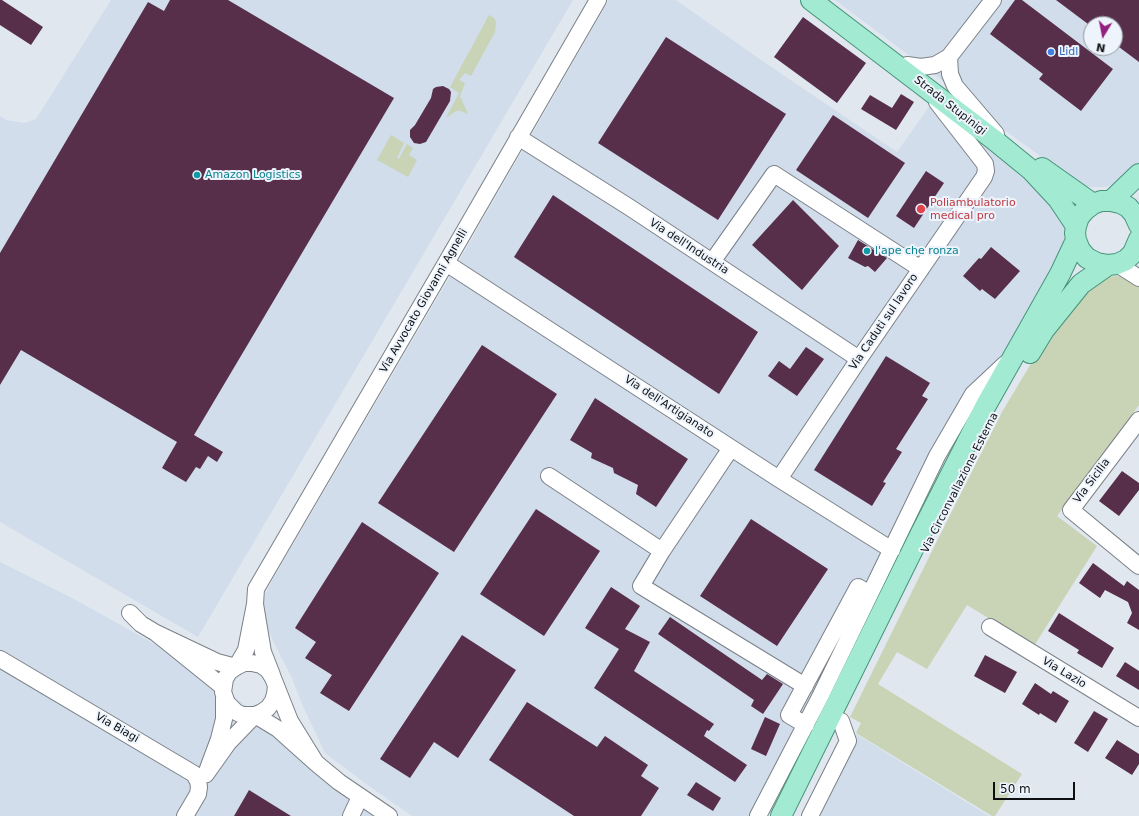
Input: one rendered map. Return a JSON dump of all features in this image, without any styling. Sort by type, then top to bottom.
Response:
[{"type":"main road","name":"Strada Stupinigi","points":[[811,0],[1031,170],[1058,199],[1076,233]]},
{"type":"main road","name":"Strada Stupinigi","points":[[821,0],[1067,187],[1102,202]]},
{"type":"main road","name":"Via Circonvallazione Esterna","points":[[781,816],[924,526],[985,407],[1060,274],[1076,233],[1079,217],[1085,210],[1102,202],[1139,174]]},
{"type":"main road","name":"Via Circonvallazione Esterna","points":[[796,816],[841,721],[996,410],[1044,330],[1081,284],[1112,264],[1126,260],[1133,253],[1139,227],[1134,214],[1128,207],[1120,203],[1102,202]]},
{"type":"main road","points":[[1076,233],[1080,250],[1087,258],[1097,263],[1112,264]]},
{"type":"street","name":"Via Avvocato Giovanni Agnelli","points":[[256,604],[256,589],[598,0]]},
{"type":"street","points":[[907,65],[921,67],[935,65],[949,57],[994,0]]},
{"type":"street","points":[[949,57],[950,74],[955,86],[996,134]]},
{"type":"street","name":"Via Caduti sul lavoro","points":[[780,480],[859,359],[984,177],[986,170],[985,164],[927,89]]},
{"type":"street","name":"Via dell'Industria","points":[[518,137],[859,359]]},
{"type":"street","points":[[712,262],[774,174],[921,269]]},
{"type":"street","name":"Via dell'Artigianato","points":[[446,263],[780,480],[892,550]]},
{"type":"street","points":[[1112,264],[1139,278]]},
{"type":"street","name":"Via Circonvallazione Esterna","points":[[758,816],[806,725],[937,456],[973,394],[1013,356]]},
{"type":"street","name":"Via Sicilia","points":[[1139,420],[1071,510],[1139,566]]},
{"type":"street","points":[[731,448],[662,551],[641,586],[805,686]]},
{"type":"street","points":[[549,476],[662,551]]},
{"type":"street","points":[[806,725],[789,715],[858,587],[870,594]]},
{"type":"street","points":[[236,667],[246,650],[256,604]]},
{"type":"street","points":[[256,604],[263,652],[274,682],[290,721],[316,763]]},
{"type":"street","points":[[130,613],[140,624],[156,633],[217,662],[236,667]]},
{"type":"street","name":"Via Lazio","points":[[990,627],[1139,718]]},
{"type":"street","points":[[156,633],[224,692],[231,708],[236,712],[248,716],[255,715],[268,708],[273,701],[275,694],[274,682],[268,670],[252,663],[244,663],[229,672],[225,679],[224,692],[224,719],[219,739],[198,794],[185,816]]},
{"type":"street","name":"Via Biagi","points":[[0,660],[188,770],[194,774],[198,781],[204,777]]},
{"type":"street","points":[[204,777],[228,743],[255,715]]},
{"type":"street","points":[[255,715],[278,729],[338,782],[389,816]]},
{"type":"street","points":[[810,816],[848,741],[841,721]]},
{"type":"street","points":[[350,816],[360,797]]},
{"type":"shaded area","points":[[111,0],[573,0],[198,637],[0,522],[0,116],[6,120],[24,123],[36,119]]},
{"type":"shaded area","points":[[609,0],[676,0],[761,60],[897,152],[931,104],[1022,172],[1062,215],[1066,227],[1062,251],[1004,353],[969,391],[887,548],[752,816],[412,816],[325,753],[302,704],[292,678],[272,639],[264,618],[263,599],[274,577],[455,268]]},
{"type":"shaded area","points":[[835,0],[1139,0],[1139,163],[1118,183],[1104,187],[1086,187],[1080,185],[999,126],[930,71]]},
{"type":"shaded area","points":[[0,562],[74,599],[194,666],[271,725],[380,816],[0,816]]},
{"type":"shaded area","points":[[856,734],[989,816],[815,816]]},
{"type":"green space","points":[[489,15],[494,18],[496,22],[495,32],[471,76],[465,73],[459,80],[465,83],[460,96],[468,114],[461,111],[456,111],[446,118],[459,93],[450,87]]},
{"type":"green space","points":[[391,135],[404,143],[397,158],[399,159],[407,144],[413,148],[409,155],[417,160],[408,177],[377,160]]},
{"type":"green space","points":[[1106,277],[1127,277],[1139,282],[1139,405],[1057,516],[1097,546],[1034,646],[967,605],[927,669],[897,652],[878,684],[1022,774],[995,816],[992,816],[856,733],[861,723],[850,717],[1002,412],[1051,330],[1086,289]]},
{"type":"building","points":[[0,0],[43,27],[31,45],[0,25]]},
{"type":"building","name":"Amazon Logistics","points":[[170,0],[228,0],[394,98],[194,435],[223,452],[217,462],[208,456],[200,469],[196,467],[186,482],[162,468],[177,442],[21,350],[0,385],[0,253],[148,2],[164,11]]},
{"type":"building","name":"Lidl","points":[[1015,0],[1022,0],[1083,46],[1083,56],[1096,56],[1113,69],[1081,111],[1039,79],[1043,74],[990,34]]},
{"type":"building","points":[[1056,0],[1139,0],[1139,62],[1123,50],[1123,16],[1083,16],[1083,20]]},
{"type":"building","points":[[803,17],[866,63],[837,103],[774,57]]},
{"type":"building","points":[[666,37],[786,114],[718,220],[598,143]]},
{"type":"building","points":[[443,86],[451,92],[450,101],[426,142],[420,144],[414,143],[410,137],[410,130],[415,125],[431,98],[433,89]]},
{"type":"building","points":[[901,94],[914,102],[896,130],[861,109],[870,95],[892,108]]},
{"type":"building","points":[[833,115],[905,163],[868,218],[796,170]]},
{"type":"building","points":[[926,171],[944,183],[914,228],[896,216]]},
{"type":"building","points":[[553,195],[758,332],[719,394],[514,257]]},
{"type":"building","points":[[793,200],[839,246],[802,290],[752,245]]},
{"type":"building","name":"l'ape che ronza","points":[[858,240],[887,258],[875,272],[868,266],[865,267],[848,258]]},
{"type":"building","points":[[991,247],[1020,271],[995,299],[982,289],[980,291],[963,276]]},
{"type":"building","points":[[482,345],[557,394],[454,552],[378,503]]},
{"type":"building","points":[[806,347],[824,359],[797,396],[768,376],[779,361],[790,369]]},
{"type":"building","points":[[886,356],[930,383],[922,396],[928,399],[896,449],[902,452],[883,482],[886,483],[872,506],[814,470]]},
{"type":"building","points":[[595,398],[688,459],[656,507],[636,494],[638,485],[614,473],[613,468],[591,458],[592,453],[570,440]]},
{"type":"building","points":[[1122,471],[1139,483],[1139,490],[1119,516],[1099,501]]},
{"type":"building","points":[[536,509],[600,551],[544,636],[480,594]]},
{"type":"building","points":[[751,519],[828,569],[777,646],[700,596]]},
{"type":"building","points":[[362,522],[439,573],[349,711],[320,693],[332,675],[305,658],[316,642],[295,628]]},
{"type":"building","points":[[1093,563],[1124,586],[1127,581],[1139,590],[1139,630],[1127,623],[1132,613],[1128,602],[1105,590],[1100,598],[1079,583]]},
{"type":"building","points":[[611,587],[640,606],[625,629],[650,642],[634,671],[714,724],[709,731],[707,730],[704,736],[747,765],[735,782],[594,688],[619,649],[585,628]]},
{"type":"building","points":[[1059,613],[1114,648],[1102,668],[1077,653],[1079,650],[1048,631]]},
{"type":"building","points":[[670,617],[762,680],[767,674],[783,684],[763,714],[751,706],[754,700],[658,634]]},
{"type":"building","points":[[462,635],[516,670],[458,758],[434,742],[410,778],[380,759]]},
{"type":"building","points":[[985,655],[1017,672],[1005,693],[974,676]]},
{"type":"building","points":[[1125,662],[1139,671],[1139,690],[1116,676]]},
{"type":"building","points":[[1035,683],[1051,694],[1053,691],[1069,701],[1056,723],[1040,713],[1039,715],[1022,704]]},
{"type":"building","points":[[527,702],[597,747],[605,736],[648,765],[641,776],[659,788],[641,816],[574,816],[489,760]]},
{"type":"building","points":[[1094,711],[1108,719],[1088,752],[1074,743]]},
{"type":"building","points":[[765,717],[780,724],[766,756],[751,749]]},
{"type":"building","points":[[1117,740],[1139,754],[1139,764],[1132,775],[1105,758]]},
{"type":"building","points":[[696,782],[721,798],[713,811],[687,795]]},
{"type":"building","points":[[249,790],[291,816],[234,816]]},
{"type":"place","name":"Lidl","points":[[1051,52]]},
{"type":"place","name":"Amazon Logistics","points":[[197,175]]},
{"type":"place","name":"Poliambulatorio medical pro","points":[[921,209]]},
{"type":"place","name":"l'ape che ronza","points":[[867,251]]}]
